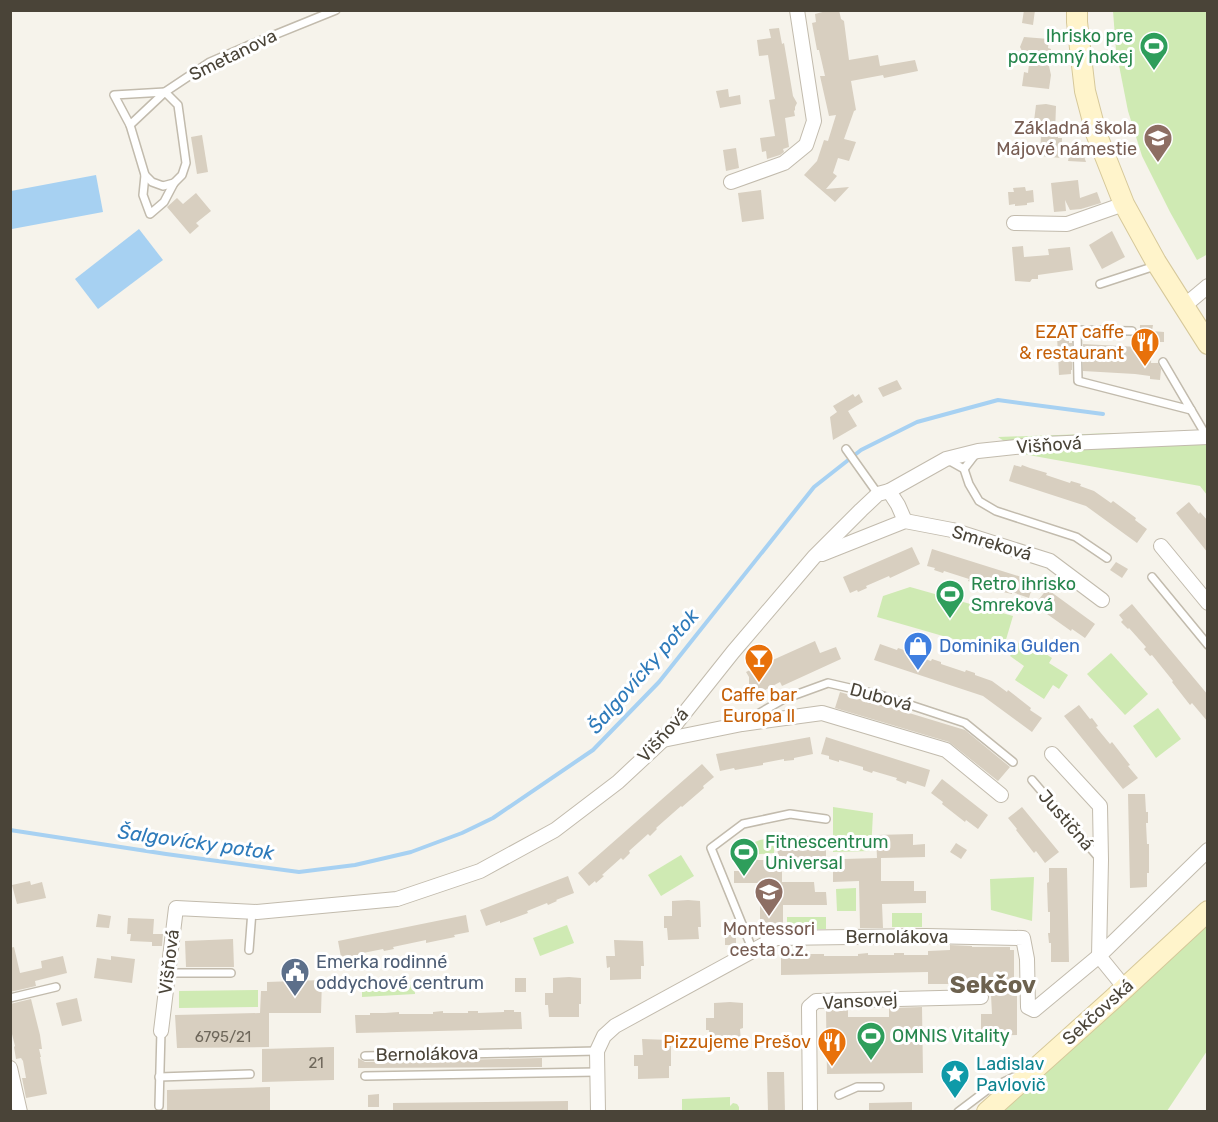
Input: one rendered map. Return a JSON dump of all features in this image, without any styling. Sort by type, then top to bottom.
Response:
[{"type":"street","points":[[731,182],[784,163],[806,145],[814,121],[797,10]]},
{"type":"street","points":[[1077,10],[1085,91],[1096,133],[1124,204],[1158,265],[1208,344]]},
{"type":"street","points":[[1014,223],[1066,224],[1124,204]]},
{"type":"street","points":[[1184,306],[1208,286]]},
{"type":"street","name":"Višňová","points":[[161,1031],[176,908],[252,911],[397,899],[480,871],[555,830],[618,782],[663,740],[733,652],[814,557],[861,510],[884,493],[946,459],[978,451],[1044,444],[1207,437]]},
{"type":"street","points":[[814,557],[905,521],[898,505],[884,493]]},
{"type":"street","name":"Smreková","points":[[905,521],[952,530],[1050,561],[1102,600]]},
{"type":"street","points":[[1161,546],[1208,603]]},
{"type":"street","name":"Dubová","points":[[663,740],[742,724],[822,713],[946,750],[1001,795]]},
{"type":"street","name":"Justičná","points":[[1052,754],[1100,806],[1099,956]]},
{"type":"street","points":[[1125,988],[1099,956],[1208,850]]},
{"type":"street","name":"Sekčovská","points":[[990,1110],[1208,911]]},
{"type":"street","name":"Bernolákova","points":[[597,1051],[604,1036],[615,1026],[776,938],[926,936],[1023,938],[1027,959],[1028,1007],[1034,1010],[1099,956]]},
{"type":"street","name":"Vansovej","points":[[810,1112],[809,1007],[816,1001],[981,997]]},
{"type":"street","points":[[597,1051],[598,1112]]},
{"type":"street","points":[[10,1068],[20,1112]]},
{"type":"lane","name":"Smetanova","points":[[130,125],[165,92],[210,62],[336,10]]},
{"type":"lane","name":"Smetanova","points":[[145,175],[143,195],[150,214],[164,202],[174,183],[182,175],[186,163],[178,105],[165,92]]},
{"type":"lane","points":[[165,92],[114,95],[130,125],[145,175],[152,182],[163,186],[174,183]]},
{"type":"lane","points":[[1100,284],[1158,265]]},
{"type":"lane","points":[[1132,331],[1077,330],[1078,381],[1191,410]]},
{"type":"lane","points":[[1163,362],[1207,437]]},
{"type":"lane","points":[[846,448],[884,493]]},
{"type":"lane","points":[[946,459],[964,469],[978,451]]},
{"type":"lane","name":"Smreková","points":[[964,469],[969,484],[979,501],[996,512],[1076,537],[1107,558]]},
{"type":"lane","points":[[1152,577],[1208,645]]},
{"type":"lane","name":"Dubová","points":[[742,724],[784,699],[828,683],[880,695],[965,723],[1013,762]]},
{"type":"lane","name":"Justičná","points":[[1032,780],[1101,860]]},
{"type":"lane","points":[[753,951],[711,848],[743,824],[790,814],[826,819]]},
{"type":"lane","points":[[249,950],[252,911]]},
{"type":"lane","points":[[168,973],[231,972]]},
{"type":"lane","points":[[10,998],[56,987]]},
{"type":"lane","points":[[159,1106],[161,1031]]},
{"type":"lane","name":"Bernolákova","points":[[365,1056],[597,1051]]},
{"type":"lane","points":[[958,1112],[987,1090],[1041,1064]]},
{"type":"lane","name":"Bernolákova","points":[[365,1076],[597,1072]]},
{"type":"lane","points":[[159,1077],[250,1074]]},
{"type":"lane","points":[[839,1095],[856,1087],[880,1087]]},
{"type":"green space","points":[[1113,11],[1207,11],[1208,254],[1197,260],[1142,156],[1128,111],[1116,50]]},
{"type":"green space","points":[[1114,433],[1207,438],[1207,495],[1200,486],[1023,454],[998,437]]},
{"type":"green space","name":"Retro ihrisko Smreková","points":[[910,587],[1013,616],[1002,653],[877,617],[883,596]]},
{"type":"green space","points":[[1022,638],[1052,658],[1049,663],[1068,675],[1059,689],[1053,685],[1044,699],[1015,680],[1024,666],[1010,656]]},
{"type":"green space","points":[[1111,653],[1148,694],[1125,715],[1087,674]]},
{"type":"green space","points":[[1158,708],[1181,739],[1156,758],[1133,726]]},
{"type":"green space","points":[[833,807],[873,813],[871,851],[833,852]]},
{"type":"green space","points":[[775,837],[774,853],[748,855],[747,845]]},
{"type":"green space","points":[[681,855],[694,876],[661,896],[648,875]]},
{"type":"green space","points":[[1034,877],[1032,921],[991,910],[990,879]]},
{"type":"green space","points":[[856,888],[856,911],[837,911],[836,889]]},
{"type":"green space","points":[[1207,908],[1207,1051],[1167,1111],[988,1112]]},
{"type":"green space","points":[[892,913],[922,913],[922,927],[892,927]]},
{"type":"green space","points":[[787,917],[826,917],[826,929],[787,929]]},
{"type":"green space","points":[[567,925],[574,943],[540,956],[533,938]]},
{"type":"green space","points":[[414,982],[415,994],[362,997],[362,984]]},
{"type":"green space","points":[[258,990],[258,1007],[179,1008],[179,991]]},
{"type":"green space","points":[[730,1097],[730,1106],[733,1103],[737,1104],[739,1111],[682,1111],[682,1099]]},
{"type":"water","points":[[96,175],[103,212],[12,229],[11,191]]},
{"type":"water","points":[[139,229],[163,260],[98,309],[75,279]]},
{"type":"building","points":[[839,10],[841,19],[844,21],[849,60],[878,55],[880,66],[915,60],[918,71],[884,78],[883,75],[851,81],[856,110],[844,139],[856,142],[849,161],[838,158],[833,173],[837,176],[826,189],[849,187],[835,202],[804,175],[817,161],[824,140],[828,141],[836,115],[829,116],[820,76],[825,76],[812,23],[816,22],[815,14]]},
{"type":"building","points":[[1024,10],[1035,10],[1033,25],[1022,23]]},
{"type":"building","points":[[779,28],[782,44],[784,43],[793,96],[797,103],[795,116],[785,118],[789,147],[783,149],[784,152],[780,155],[767,159],[766,151],[762,152],[760,138],[775,136],[769,100],[775,99],[768,55],[759,56],[757,40],[771,38],[769,29]]},
{"type":"building","points":[[1024,37],[1049,39],[1051,75],[1049,89],[1022,86],[1024,72],[1028,73],[1030,54],[1023,53],[1020,47]]},
{"type":"building","points":[[728,89],[729,97],[740,95],[741,104],[720,108],[716,91]]},
{"type":"building","points":[[1036,105],[1056,106],[1055,133],[1058,133],[1058,138],[1062,138],[1061,158],[1040,156],[1041,135],[1025,134],[1026,121],[1034,121]]},
{"type":"building","points":[[202,135],[208,172],[197,174],[191,137]]},
{"type":"building","points":[[736,148],[739,168],[726,171],[723,150]]},
{"type":"building","points":[[1070,152],[1083,153],[1086,162],[1068,161]]},
{"type":"building","points":[[1078,180],[1080,198],[1097,192],[1101,203],[1070,210],[1065,200],[1066,211],[1054,212],[1051,183]]},
{"type":"building","points":[[1025,187],[1026,191],[1033,190],[1034,202],[1027,203],[1027,205],[1009,205],[1008,192],[1014,192],[1013,188]]},
{"type":"building","points":[[761,190],[764,219],[742,222],[738,193]]},
{"type":"building","points":[[196,193],[211,211],[196,223],[199,226],[190,234],[167,207],[177,198],[183,204]]},
{"type":"building","points":[[1112,231],[1125,257],[1102,269],[1089,245]]},
{"type":"building","points":[[1023,246],[1024,257],[1049,255],[1048,249],[1070,247],[1073,270],[1038,275],[1038,279],[1032,279],[1030,282],[1015,281],[1012,247]]},
{"type":"building","points":[[1140,325],[1153,325],[1152,331],[1164,332],[1164,342],[1152,342],[1151,363],[1158,363],[1161,369],[1160,380],[1135,374],[1083,371],[1083,344],[1139,347]]},
{"type":"building","points":[[1069,335],[1069,343],[1072,343],[1071,374],[1059,375],[1057,336]]},
{"type":"building","points":[[897,380],[902,389],[883,397],[878,388]]},
{"type":"building","points":[[853,394],[855,397],[859,394],[863,402],[848,411],[857,426],[833,440],[830,417],[837,412],[833,406]]},
{"type":"building","points":[[1014,465],[1021,467],[1022,465],[1070,483],[1071,481],[1081,484],[1080,486],[1094,491],[1111,503],[1113,501],[1147,529],[1137,543],[1086,506],[1009,481]]},
{"type":"building","points":[[1189,502],[1208,521],[1208,553],[1176,513]]},
{"type":"building","points":[[912,547],[920,564],[866,586],[867,588],[858,592],[857,590],[850,593],[843,577]]},
{"type":"building","points":[[932,549],[1034,581],[1029,598],[1012,592],[1012,594],[1003,592],[1003,590],[978,582],[977,584],[944,571],[943,573],[934,570],[935,568],[927,566]]},
{"type":"building","points":[[1116,562],[1128,569],[1122,578],[1110,570]]},
{"type":"building","points":[[1047,589],[1095,624],[1085,638],[1047,614],[1049,612],[1036,603]]},
{"type":"building","points":[[1132,604],[1208,695],[1208,722],[1192,703],[1190,705],[1152,655],[1150,656],[1144,649],[1146,647],[1121,622],[1123,620],[1119,615]]},
{"type":"building","points":[[815,641],[820,653],[836,647],[841,659],[782,686],[780,682],[758,694],[749,688],[749,677],[746,672],[752,669],[750,666],[761,654],[766,663]]},
{"type":"building","points":[[880,644],[907,651],[907,653],[931,661],[932,659],[965,672],[966,670],[975,673],[975,675],[992,681],[1007,692],[1008,690],[1042,718],[1032,732],[983,696],[874,660]]},
{"type":"building","points":[[840,692],[965,730],[1010,767],[998,781],[949,742],[835,708]]},
{"type":"building","points":[[1079,705],[1090,719],[1092,718],[1098,726],[1096,727],[1110,744],[1112,742],[1138,778],[1123,789],[1064,716]]},
{"type":"building","points":[[810,737],[813,754],[794,758],[794,760],[784,761],[784,759],[763,763],[763,765],[720,771],[716,754]]},
{"type":"building","points":[[826,737],[930,770],[925,787],[907,781],[906,784],[896,780],[897,778],[873,771],[872,773],[863,770],[863,767],[829,759],[829,756],[821,754]]},
{"type":"building","points":[[702,764],[714,777],[703,786],[704,788],[656,828],[650,836],[648,834],[629,851],[630,853],[623,860],[621,858],[596,883],[595,881],[589,886],[578,873]]},
{"type":"building","points":[[942,779],[988,815],[978,829],[966,820],[965,822],[931,793]]},
{"type":"building","points":[[1128,794],[1145,794],[1146,812],[1148,812],[1147,844],[1149,844],[1147,887],[1130,888]]},
{"type":"building","points":[[1022,807],[1059,852],[1045,863],[1036,851],[1034,853],[1008,818]]},
{"type":"building","points":[[913,834],[913,845],[925,844],[925,857],[881,858],[881,881],[914,881],[914,891],[926,891],[926,903],[882,904],[883,928],[860,928],[859,881],[833,882],[833,869],[845,869],[844,859],[877,858],[876,835]]},
{"type":"building","points":[[814,836],[814,846],[826,846],[826,859],[782,860],[782,882],[814,882],[815,892],[826,892],[827,905],[783,905],[783,929],[760,932],[760,883],[734,883],[734,871],[745,871],[745,860],[778,860],[777,837]]},
{"type":"building","points":[[956,843],[967,850],[961,859],[950,852]]},
{"type":"building","points":[[1049,868],[1067,868],[1069,962],[1051,962],[1051,943],[1049,943],[1048,933],[1050,933],[1047,883],[1049,882]]},
{"type":"building","points":[[568,876],[574,893],[548,905],[547,903],[527,911],[528,913],[486,926],[480,910]]},
{"type":"building","points":[[30,881],[31,885],[42,882],[46,898],[17,904],[12,885]]},
{"type":"building","points":[[672,901],[700,901],[699,939],[668,940],[667,928],[664,928],[664,916],[672,916]]},
{"type":"building","points":[[98,914],[111,916],[109,928],[96,927]]},
{"type":"building","points":[[466,915],[469,932],[454,935],[455,937],[426,943],[426,940],[393,947],[394,949],[358,954],[359,956],[349,958],[348,956],[341,957],[338,941]]},
{"type":"building","points":[[128,918],[154,919],[153,934],[163,934],[162,946],[152,946],[152,942],[130,941],[131,934],[127,934]]},
{"type":"building","points":[[736,931],[736,945],[725,945],[725,932]]},
{"type":"building","points":[[233,939],[234,967],[186,967],[185,941]]},
{"type":"building","points":[[614,940],[643,941],[644,966],[641,966],[641,979],[610,980],[610,967],[607,968],[606,956],[615,956]]},
{"type":"building","points":[[950,945],[1010,947],[1010,950],[1014,950],[1014,978],[1017,978],[1017,1035],[981,1036],[981,1014],[992,1014],[991,995],[986,989],[981,988],[950,989],[950,984],[928,984],[928,972],[781,975],[781,957],[795,957],[795,954],[858,956],[858,954],[868,953],[868,955],[894,955],[894,953],[904,953],[904,955],[928,955],[928,951],[950,950]]},
{"type":"building","points":[[14,947],[20,973],[42,968],[41,961],[63,956],[67,973],[35,981],[36,986],[10,992],[10,948]]},
{"type":"building","points":[[111,956],[135,959],[132,983],[94,978],[97,958],[111,960]]},
{"type":"building","points":[[515,978],[526,978],[526,992],[515,992]]},
{"type":"building","points":[[553,978],[581,978],[579,1017],[549,1017],[548,1005],[545,1005],[545,993],[553,993]]},
{"type":"building","points":[[322,980],[321,1013],[269,1013],[269,1047],[177,1048],[175,1015],[260,1013],[261,991],[267,991],[267,982]]},
{"type":"building","points":[[77,998],[82,1021],[62,1026],[56,1003]]},
{"type":"building","points":[[31,999],[40,1035],[42,1049],[39,1049],[47,1094],[26,1098],[22,1078],[26,1078],[23,1061],[21,1058],[16,1059],[10,1026],[10,1004]]},
{"type":"building","points":[[714,1003],[743,1003],[741,1041],[710,1042],[709,1030],[706,1030],[706,1018],[714,1018]]},
{"type":"building","points":[[922,1007],[923,1073],[827,1074],[826,1010],[848,1009],[848,1017],[889,1017],[889,1008]]},
{"type":"building","points":[[504,1010],[521,1012],[522,1029],[356,1033],[355,1015],[399,1012],[399,1014],[433,1014],[433,1012],[443,1011],[443,1013],[468,1013],[468,1011],[478,1011],[478,1013],[504,1012]]},
{"type":"building","points":[[642,1039],[671,1040],[669,1078],[638,1079],[638,1066],[634,1066],[634,1055],[643,1055]]},
{"type":"building","points":[[334,1047],[334,1080],[262,1082],[262,1049]]},
{"type":"building","points":[[358,1058],[365,1062],[542,1058],[542,1067],[358,1068]]},
{"type":"building","points":[[767,1072],[784,1072],[785,1112],[768,1112]]},
{"type":"building","points":[[270,1087],[270,1112],[167,1112],[167,1090]]},
{"type":"building","points":[[379,1094],[379,1107],[368,1107],[368,1095]]},
{"type":"building","points":[[568,1101],[568,1112],[393,1112],[393,1103]]},
{"type":"building","points":[[912,1102],[912,1112],[869,1112],[869,1103]]},
{"type":"waterway","name":"Šalgovícky potok","points":[[10,830],[299,872],[355,865],[411,852],[462,833],[493,818],[593,750],[659,682],[814,487],[861,450],[917,422],[998,400],[1103,414]]},
{"type":"place","name":"Ihrisko pre pozemný hokej","points":[[1154,72]]},
{"type":"place","name":"Základná škola Májové námestie","points":[[1158,164]]},
{"type":"place","name":"EZAT caffe & restaurant","points":[[1145,368]]},
{"type":"place","name":"Retro ihrisko Smreková","points":[[950,620]]},
{"type":"place","name":"Dominika Gulden","points":[[918,672]]},
{"type":"place","name":"Caffe bar Europa ll","points":[[759,684]]},
{"type":"place","name":"Fitnescentrum Universal","points":[[744,878]]},
{"type":"place","name":"Montessori cesta o.z.","points":[[769,918]]},
{"type":"place","name":"Emerka rodinné oddychové centrum","points":[[295,998]]},
{"type":"place","name":"OMNIS Vitality","points":[[871,1062]]},
{"type":"place","name":"Pizzujeme Prešov","points":[[832,1068]]},
{"type":"place","name":"Ladislav Pavlovič","points":[[955,1100]]},
{"type":"district","name":"Sekčov","points":[[993,985]]}]
